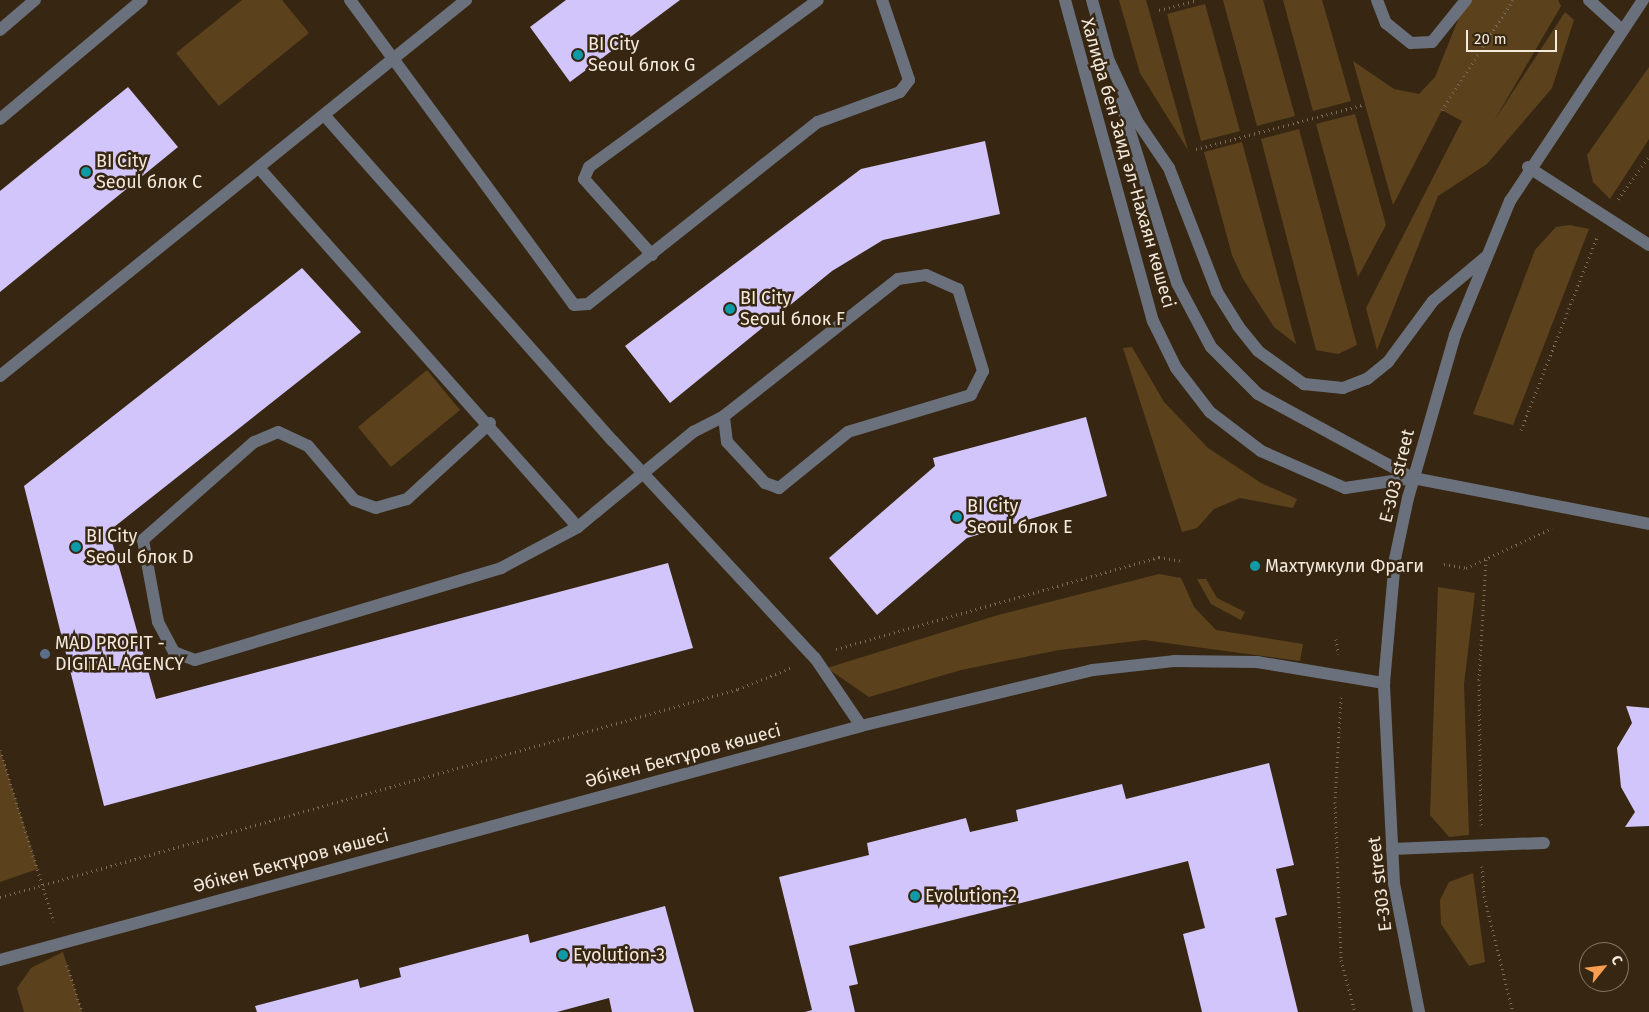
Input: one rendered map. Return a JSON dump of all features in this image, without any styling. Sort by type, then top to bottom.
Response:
[{"type":"street","points":[[0,30],[35,0]]},
{"type":"street","points":[[0,119],[142,0]]},
{"type":"street","points":[[350,0],[574,305],[588,304],[818,122],[900,92],[909,80],[882,0]]},
{"type":"street","points":[[0,376],[395,60],[466,0]]},
{"type":"street","points":[[652,255],[584,179],[589,167],[818,0]]},
{"type":"street","name":"Халифа бен Заид әл-Нахаян көшесі","points":[[1065,0],[1137,273],[1176,368],[1210,412],[1260,451],[1345,488],[1413,478]]},
{"type":"street","name":"Халифа бен Заид әл-Нахаян көшесі","points":[[1092,0],[1177,283],[1210,347],[1258,394],[1413,478]]},
{"type":"street","points":[[1377,0],[1386,23],[1411,43],[1432,42],[1466,0]]},
{"type":"street","points":[[1589,0],[1621,29]]},
{"type":"street","name":"E-303 street","points":[[1419,1012],[1392,848],[1384,683],[1395,559],[1434,396],[1486,256],[1528,167],[1621,29],[1643,0]]},
{"type":"street","points":[[1109,61],[1137,121],[1169,168],[1227,309],[1258,351],[1304,384],[1343,388],[1367,379],[1388,362],[1432,301],[1486,256]]},
{"type":"street","points":[[325,116],[613,441],[815,658],[861,726]]},
{"type":"street","points":[[1528,167],[1649,245]]},
{"type":"street","points":[[259,168],[490,423],[578,527]]},
{"type":"street","points":[[490,423],[407,499],[376,508],[354,500],[308,446],[278,432],[254,442],[155,524],[143,540],[158,622],[174,652],[195,660],[501,568],[578,527],[693,432],[724,416],[898,280],[926,275],[958,289],[983,371],[971,395],[848,432],[779,488],[764,483],[727,442],[724,416]]},
{"type":"street","points":[[1413,478],[1649,524]]},
{"type":"street","name":"Әбікен Бектұров көшесі","points":[[0,960],[861,726],[1093,670],[1133,665],[1257,662],[1343,678],[1384,683]]},
{"type":"street","points":[[1392,848],[1544,843]]},
{"type":"path","points":[[1159,10],[1198,0]]},
{"type":"path","points":[[1442,110],[1514,0]]},
{"type":"path","points":[[1196,148],[1362,105]]},
{"type":"path","points":[[1521,430],[1606,217],[1649,156]]},
{"type":"path","points":[[1444,564],[1466,568],[1558,525]]},
{"type":"path","points":[[0,897],[738,689],[815,658],[1159,557],[1182,561]]},
{"type":"path","points":[[1486,558],[1479,680],[1481,845],[1484,896],[1513,1012]]},
{"type":"path","points":[[1336,639],[1343,678],[1336,812],[1341,960],[1354,1012]]},
{"type":"path","points":[[0,750],[54,922]]},
{"type":"path","points":[[66,960],[82,1012]]},
{"type":"shaded area","points":[[242,0],[282,0],[309,33],[219,106],[176,53]]},
{"type":"shaded area","points":[[1119,0],[1146,0],[1188,150],[1140,73]]},
{"type":"shaded area","points":[[1223,0],[1263,0],[1295,116],[1257,126]]},
{"type":"shaded area","points":[[1283,0],[1322,0],[1351,101],[1313,111]]},
{"type":"shaded area","points":[[1466,0],[1558,0],[1561,6],[1494,121],[1565,12],[1574,20],[1552,88],[1487,164],[1438,196],[1377,350],[1366,308],[1462,121],[1442,110],[1393,205],[1353,61],[1394,89],[1419,94],[1435,77]]},
{"type":"shaded area","points":[[1205,4],[1240,131],[1201,141],[1167,14]]},
{"type":"shaded area","points":[[1649,67],[1649,139],[1610,199],[1593,182],[1587,155]]},
{"type":"shaded area","points":[[1355,114],[1386,225],[1358,277],[1316,124]]},
{"type":"shaded area","points":[[1299,129],[1357,345],[1338,354],[1316,350],[1261,139]]},
{"type":"shaded area","points":[[1242,142],[1296,344],[1274,327],[1243,279],[1232,255],[1204,152]]},
{"type":"shaded area","points":[[1570,225],[1589,229],[1513,425],[1473,414],[1535,250],[1556,227]]},
{"type":"shaded area","points":[[1132,347],[1164,402],[1208,448],[1261,483],[1297,499],[1293,508],[1240,498],[1214,509],[1197,528],[1182,532],[1123,348]]},
{"type":"shaded area","points":[[427,370],[460,410],[391,467],[358,427]]},
{"type":"shaded area","points":[[1159,574],[1181,578],[1194,607],[1216,630],[1303,644],[1300,661],[1144,640],[1059,650],[961,670],[869,697],[827,668],[998,615]]},
{"type":"shaded area","points":[[1197,579],[1206,579],[1217,598],[1245,612],[1241,620],[1211,604]]},
{"type":"shaded area","points":[[1438,587],[1475,593],[1464,684],[1469,835],[1449,837],[1430,815]]},
{"type":"shaded area","points":[[0,750],[38,869],[0,882]]},
{"type":"shaded area","points":[[1473,873],[1485,962],[1469,966],[1441,924],[1440,900],[1449,882]]},
{"type":"shaded area","points":[[63,952],[82,1012],[24,1012],[17,988],[31,968]]},
{"type":"building","name":"BI City Seoul блок G","points":[[566,0],[680,0],[570,82],[530,27]]},
{"type":"building","name":"BI City Seoul блок C","points":[[128,87],[178,147],[0,292],[0,191]]},
{"type":"building","name":"BI City Seoul блок F","points":[[985,141],[1000,214],[883,240],[832,271],[670,403],[625,346],[861,169]]},
{"type":"building","name":"BI City Seoul блок D","points":[[302,268],[361,332],[109,531],[156,699],[668,563],[693,648],[104,806],[24,486]]},
{"type":"building","name":"BI City Seoul блок E","points":[[1086,417],[1107,496],[967,538],[877,615],[829,558],[935,466],[933,458]]},
{"type":"building","points":[[1626,706],[1649,708],[1649,826],[1625,827],[1635,812],[1621,787],[1617,748],[1632,723]]},
{"type":"building","name":"Evolution-2","points":[[1269,763],[1294,865],[1276,869],[1287,915],[1275,918],[1298,1012],[1202,1012],[1183,934],[1205,928],[1188,861],[849,946],[858,984],[849,986],[855,1012],[805,1012],[812,1010],[779,877],[869,855],[867,843],[966,818],[970,832],[1018,821],[1016,810],[1122,784],[1126,799]]},
{"type":"building","name":"Evolution-3","points":[[665,906],[694,1012],[612,1012],[609,998],[557,1012],[257,1012],[255,1006],[358,979],[360,988],[401,977],[399,968],[528,934],[530,943]]},
{"type":"place","name":"BI City Seoul блок G","points":[[578,55]]},
{"type":"place","name":"BI City Seoul блок C","points":[[86,172]]},
{"type":"place","name":"BI City Seoul блок F","points":[[730,309]]},
{"type":"place","name":"BI City Seoul блок E","points":[[957,517]]},
{"type":"place","name":"BI City Seoul блок D","points":[[76,547]]},
{"type":"place","name":"Махтумкули Фраги","points":[[1255,566]]},
{"type":"place","name":"MAD PROFIT - DIGITAL AGENCY","points":[[45,654]]},
{"type":"place","name":"Evolution-2","points":[[915,896]]},
{"type":"place","name":"Evolution-3","points":[[563,955]]}]
